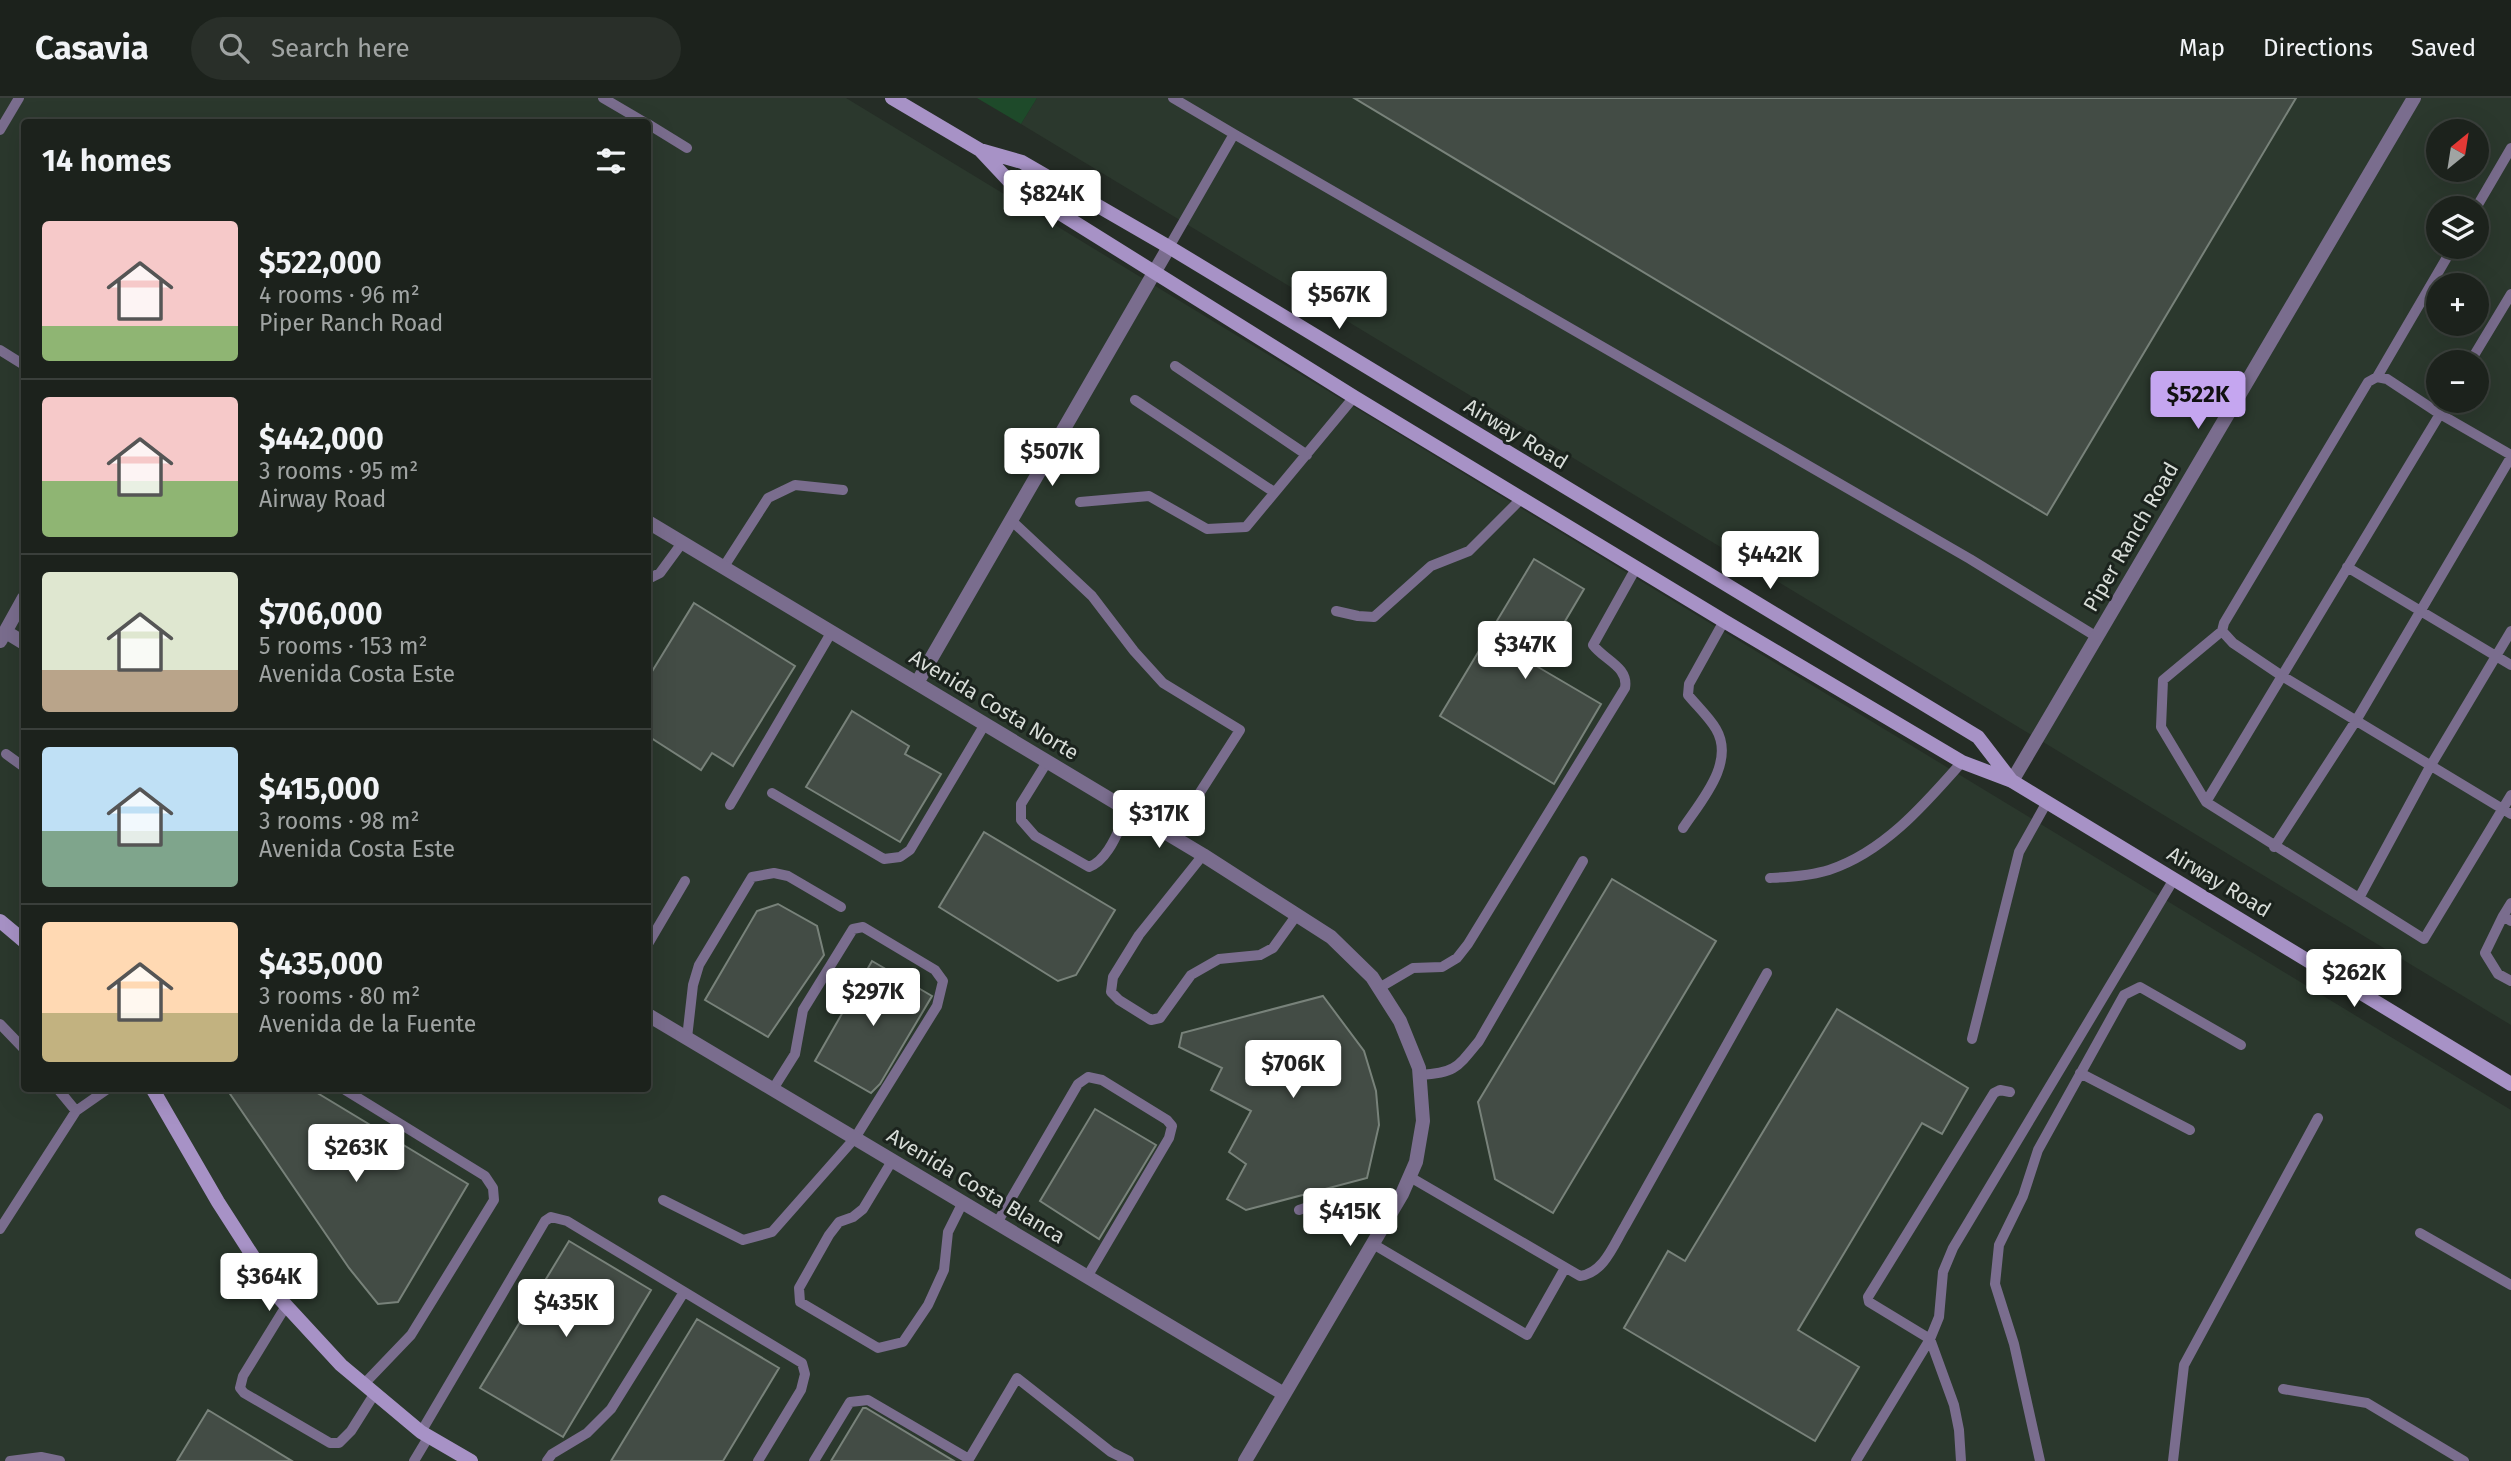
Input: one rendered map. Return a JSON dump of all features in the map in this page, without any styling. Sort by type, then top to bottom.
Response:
[{"type":"street","name":"Airway Road","points":[[892,98],[980,150],[1022,162],[1170,247],[1978,737],[2012,781]]},
{"type":"street","name":"Piper Ranch Road","points":[[2012,781],[2414,98]]},
{"type":"street","name":"Airway Road","points":[[980,150],[1010,182],[1521,499],[1962,762],[2012,781],[2511,1084]]},
{"type":"street","points":[[917,683],[1170,247]]},
{"type":"street","name":"Avenida Costa Norte","points":[[651,524],[1172,836],[1331,937],[1372,977],[1400,1021],[1420,1075],[1423,1121],[1416,1162],[1390,1216],[1245,1461]]},
{"type":"street","points":[[21,603],[3,636],[21,642]]},
{"type":"street","points":[[0,921],[21,938]]},
{"type":"street","name":"Avenida Costa Blanca","points":[[651,1017],[1284,1394]]},
{"type":"street","points":[[154,1092],[218,1202],[286,1306],[341,1365],[425,1434],[471,1461]]},
{"type":"lane","points":[[0,130],[19,98]]},
{"type":"lane","points":[[603,98],[639,119]]},
{"type":"lane","points":[[1173,98],[1958,552],[2097,637]]},
{"type":"lane","points":[[651,126],[687,148]]},
{"type":"lane","points":[[1170,247],[1234,134]]},
{"type":"lane","points":[[2483,196],[2511,148]]},
{"type":"lane","points":[[2447,259],[2377,377],[2368,383],[2224,623],[2222,631],[2163,680],[2161,727],[2206,802],[2424,939],[2507,812],[2511,795]]},
{"type":"lane","points":[[2477,350],[2511,294]]},
{"type":"lane","points":[[0,350],[21,363]]},
{"type":"lane","points":[[1175,366],[1307,455]]},
{"type":"lane","points":[[2274,847],[2357,719],[2511,456],[2387,379],[2377,377]]},
{"type":"lane","points":[[1080,502],[1149,496],[1207,529],[1246,527],[1354,397]]},
{"type":"lane","points":[[1135,400],[1274,492]]},
{"type":"lane","points":[[2206,802],[2440,414]]},
{"type":"lane","points":[[723,568],[768,498],[795,485],[843,490]]},
{"type":"lane","points":[[1336,611],[1374,617],[1431,566],[1469,551],[1521,499]]},
{"type":"lane","points":[[1012,521],[1092,596],[1134,651],[1163,683],[1240,730],[1172,836]]},
{"type":"lane","points":[[651,578],[660,573],[682,543]]},
{"type":"lane","points":[[2347,567],[2511,665]]},
{"type":"lane","points":[[1379,988],[1413,968],[1443,967],[1457,958],[1618,700],[1626,681],[1624,672],[1599,654],[1593,645],[1636,568]]},
{"type":"lane","points":[[1683,828],[1715,779],[1723,751],[1717,730],[1688,695],[1689,684],[1724,621]]},
{"type":"lane","points":[[2222,631],[2234,643],[2282,676],[2507,812]]},
{"type":"lane","points":[[2359,898],[2431,765],[2511,631]]},
{"type":"lane","points":[[730,805],[831,633]]},
{"type":"lane","points":[[772,793],[884,859],[900,858],[910,850],[985,724]]},
{"type":"lane","points":[[6,754],[21,765]]},
{"type":"lane","points":[[1048,762],[1021,804],[1021,820],[1035,835],[1089,867],[1105,854],[1128,811]]},
{"type":"lane","points":[[1770,878],[1828,870],[1875,848],[1928,800],[1962,762]]},
{"type":"lane","points":[[1972,1039],[2019,852],[2047,802]]},
{"type":"lane","points":[[1203,855],[1139,935],[1113,977],[1111,992],[1119,1000],[1151,1020],[1160,1018],[1191,975],[1219,960],[1260,955],[1273,948],[1296,916]]},
{"type":"lane","points":[[1420,1075],[1445,1073],[1461,1064],[1479,1041],[1583,861]]},
{"type":"lane","points":[[687,1038],[693,985],[699,965],[752,877],[774,873],[788,876],[841,907]]},
{"type":"lane","points":[[1856,1461],[1930,1339],[1939,1317],[1944,1272],[1953,1248],[2174,879]]},
{"type":"lane","points":[[651,939],[685,881]]},
{"type":"lane","points":[[2511,903],[2507,918],[2485,953],[2498,974],[2511,981]]},
{"type":"lane","points":[[663,1200],[743,1240],[772,1232],[855,1138],[937,1006],[943,981],[935,970],[870,931],[863,927],[853,929],[803,1010],[795,1054],[773,1089]]},
{"type":"lane","points":[[1410,1177],[1565,1268],[1580,1276],[1589,1275],[1601,1266],[1767,973]]},
{"type":"lane","points":[[2040,1461],[2014,1344],[1995,1284],[1999,1245],[2023,1196],[2038,1150],[2124,995],[2140,987],[2241,1045]]},
{"type":"lane","points":[[0,1024],[21,1046]]},
{"type":"lane","points":[[2080,1073],[2190,1130]]},
{"type":"lane","points":[[997,1223],[1078,1084],[1088,1077],[1102,1080],[1167,1119],[1172,1126],[1169,1138],[1087,1277]]},
{"type":"lane","points":[[1961,1461],[1954,1405],[1930,1339],[1869,1302],[1868,1297],[1994,1093],[2000,1090],[2010,1092]]},
{"type":"lane","points":[[60,1092],[76,1111]]},
{"type":"lane","points":[[0,1229],[76,1111],[102,1092]]},
{"type":"lane","points":[[286,1306],[243,1376],[240,1388],[244,1393],[330,1443],[339,1443],[351,1431],[370,1389],[411,1335],[494,1200],[493,1188],[485,1176],[348,1092]]},
{"type":"lane","points":[[2174,1461],[2183,1365],[2318,1118]]},
{"type":"lane","points":[[892,1161],[863,1209],[853,1217],[839,1222],[829,1235],[799,1288],[800,1302],[878,1348],[903,1342],[928,1305],[944,1270],[948,1232],[963,1202]]},
{"type":"lane","points":[[1299,1210],[1327,1200],[1350,1199],[1390,1216]]},
{"type":"lane","points":[[414,1461],[425,1434],[545,1221],[551,1217],[567,1221],[802,1363],[805,1374],[801,1390],[758,1461]]},
{"type":"lane","points":[[2420,1233],[2511,1286]]},
{"type":"lane","points":[[1373,1244],[1527,1335],[1565,1268]]},
{"type":"lane","points":[[547,1461],[552,1454],[587,1433],[611,1409],[684,1292]]},
{"type":"lane","points":[[814,1461],[850,1402],[868,1400],[969,1460],[1017,1378],[1111,1452],[1129,1461]]},
{"type":"lane","points":[[2283,1390],[2367,1403],[2464,1461]]},
{"type":"lane","points":[[10,1461],[41,1457],[60,1461]]},
{"type":"shaded area","points":[[0,98],[846,98],[2511,1110],[2511,1461],[0,1461]]},
{"type":"shaded area","points":[[1037,98],[2511,98],[2511,1025],[1021,124]]},
{"type":"green space","points":[[977,98],[1037,98],[1021,124]]},
{"type":"building","points":[[1354,98],[2296,98],[2047,515]]},
{"type":"building","points":[[1534,559],[1584,589],[1538,667],[1601,704],[1554,784],[1440,716]]},
{"type":"building","points":[[694,603],[795,666],[733,766],[712,753],[701,770],[651,738],[651,673]]},
{"type":"building","points":[[852,711],[909,746],[905,754],[941,774],[900,842],[806,787]]},
{"type":"building","points":[[984,832],[1115,910],[1076,975],[1058,981],[939,907]]},
{"type":"building","points":[[1612,879],[1716,941],[1553,1213],[1495,1179],[1478,1102]]},
{"type":"building","points":[[778,904],[817,926],[824,955],[768,1037],[705,1000],[757,911]]},
{"type":"building","points":[[872,961],[932,996],[880,1084],[871,1093],[815,1061]]},
{"type":"building","points":[[1323,996],[1364,1051],[1376,1091],[1379,1125],[1367,1178],[1246,1210],[1227,1199],[1246,1164],[1229,1152],[1251,1111],[1211,1090],[1222,1068],[1179,1047],[1182,1033]]},
{"type":"building","points":[[1837,1009],[1968,1088],[1942,1134],[1922,1123],[1798,1330],[1859,1367],[1815,1441],[1624,1328],[1668,1251],[1685,1261]]},
{"type":"building","points":[[229,1092],[316,1092],[468,1184],[398,1302],[378,1304],[349,1268]]},
{"type":"building","points":[[1095,1109],[1156,1145],[1099,1239],[1040,1201]]},
{"type":"building","points":[[569,1241],[651,1290],[563,1437],[480,1388]]},
{"type":"building","points":[[697,1319],[779,1368],[723,1461],[611,1461]]},
{"type":"building","points":[[863,1408],[866,1408],[954,1461],[831,1461]]},
{"type":"building","points":[[208,1410],[292,1461],[177,1461]]}]
